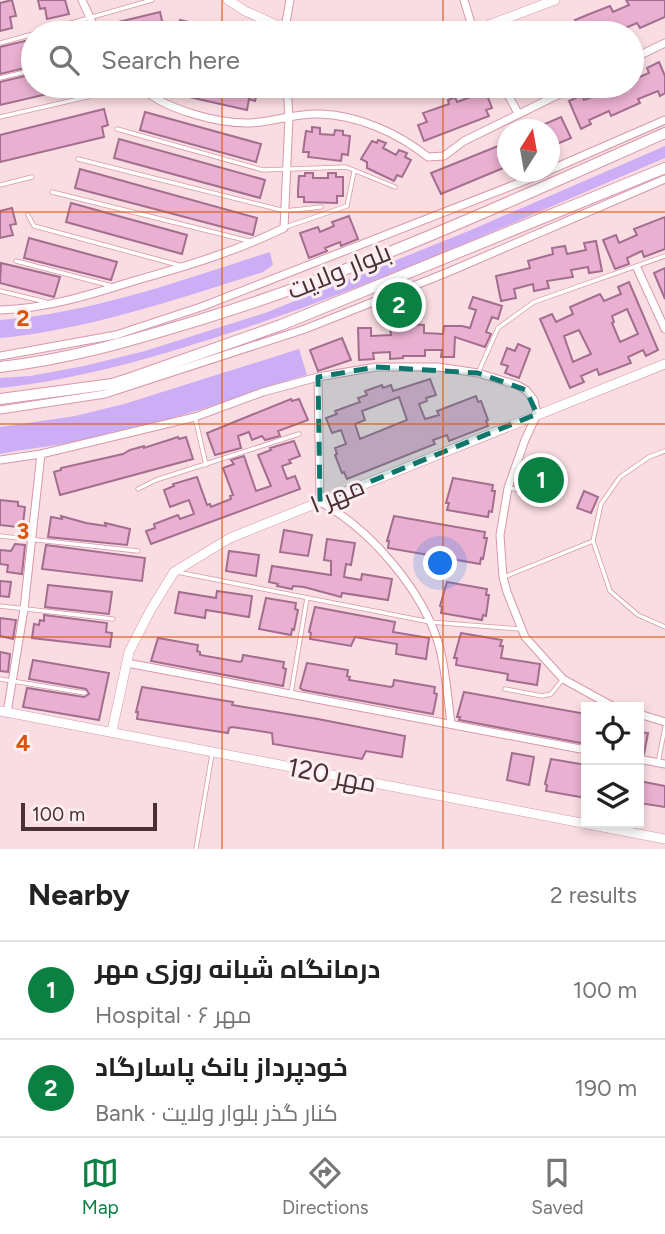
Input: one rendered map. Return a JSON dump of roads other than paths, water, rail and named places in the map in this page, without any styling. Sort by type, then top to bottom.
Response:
[{"type":"main road","name":"بلوار ولایت","points":[[0,367],[51,361],[110,347],[282,295],[496,208],[665,133]]},
{"type":"main road","name":"بلوار ولایت","points":[[0,399],[112,384],[134,377],[281,325],[665,168]]},
{"type":"street","points":[[82,0],[91,21]]},
{"type":"street","points":[[228,0],[264,21]]},
{"type":"street","points":[[286,21],[290,0]]},
{"type":"street","points":[[464,0],[471,21]]},
{"type":"street","points":[[502,21],[555,0]]},
{"type":"street","points":[[644,53],[665,43]]},
{"type":"street","points":[[157,98],[187,111],[227,122],[251,123],[318,113],[348,117],[384,130],[428,157],[443,156],[464,141],[550,98]]},
{"type":"street","points":[[0,310],[81,297],[184,267],[254,242],[284,228],[289,117],[287,98]]},
{"type":"street","points":[[510,98],[518,113]]},
{"type":"street","points":[[560,166],[665,120]]},
{"type":"street","points":[[0,410],[105,394],[304,330],[665,179]]},
{"type":"street","points":[[0,356],[116,335],[201,307],[520,182]]},
{"type":"street","points":[[636,268],[665,329]]},
{"type":"street","name":"مهر ۱","points":[[112,731],[129,652],[174,572],[230,538],[665,364]]},
{"type":"street","points":[[0,460],[41,454],[195,417],[263,392],[318,377],[376,367],[438,367],[478,373],[526,390],[534,400],[537,414],[508,488],[500,535],[503,577],[525,637],[563,679],[605,702]]},
{"type":"street","points":[[318,377],[320,502],[338,512],[378,549],[405,579],[430,622],[440,649],[451,724]]},
{"type":"street","points":[[4,712],[24,609],[41,454]]},
{"type":"street","points":[[127,663],[581,749]]},
{"type":"street","name":"مهر 120","points":[[4,712],[665,839]]},
{"type":"street","points":[[644,717],[665,724]]},
{"type":"street","points":[[644,761],[662,764]]},
{"type":"lane","points":[[79,21],[152,0]]},
{"type":"lane","points":[[0,43],[21,38]]},
{"type":"lane","points":[[0,78],[21,74]]},
{"type":"lane","points":[[0,117],[83,98]]},
{"type":"lane","points":[[117,129],[263,170],[287,167],[346,167],[394,187]]},
{"type":"lane","points":[[78,159],[285,211],[321,207]]},
{"type":"lane","points":[[284,228],[348,206],[354,172]]},
{"type":"lane","points":[[0,185],[32,177]]},
{"type":"lane","points":[[52,192],[254,242]]},
{"type":"lane","points":[[27,215],[34,226],[184,267]]},
{"type":"lane","points":[[478,373],[498,328],[534,302],[665,256]]},
{"type":"lane","points":[[16,261],[115,287]]},
{"type":"lane","points":[[0,292],[48,303]]},
{"type":"lane","points":[[195,417],[206,465]]},
{"type":"lane","points":[[138,489],[156,480],[299,434]]},
{"type":"lane","points":[[665,451],[649,457],[620,477],[601,504],[593,541],[610,591],[638,615],[665,627]]},
{"type":"lane","points":[[508,488],[520,490]]},
{"type":"lane","points":[[0,536],[138,551]]},
{"type":"lane","points":[[503,577],[593,541]]},
{"type":"lane","points":[[174,572],[430,622],[522,629]]},
{"type":"lane","points":[[291,694],[307,598]]},
{"type":"lane","points":[[0,606],[113,619]]},
{"type":"lane","points":[[0,679],[85,693]]},
{"type":"lane","points":[[505,689],[542,696],[551,694],[563,679]]},
{"type":"lane","points":[[662,764],[665,724]]},
{"type":"lane","points":[[196,849],[212,751]]},
{"type":"place","name":"خودپرداز بانک پاسارگاد","points":[[399,305]]},
{"type":"place","name":"درمانگاه شبانه روزی مهر","points":[[541,480]]}]
